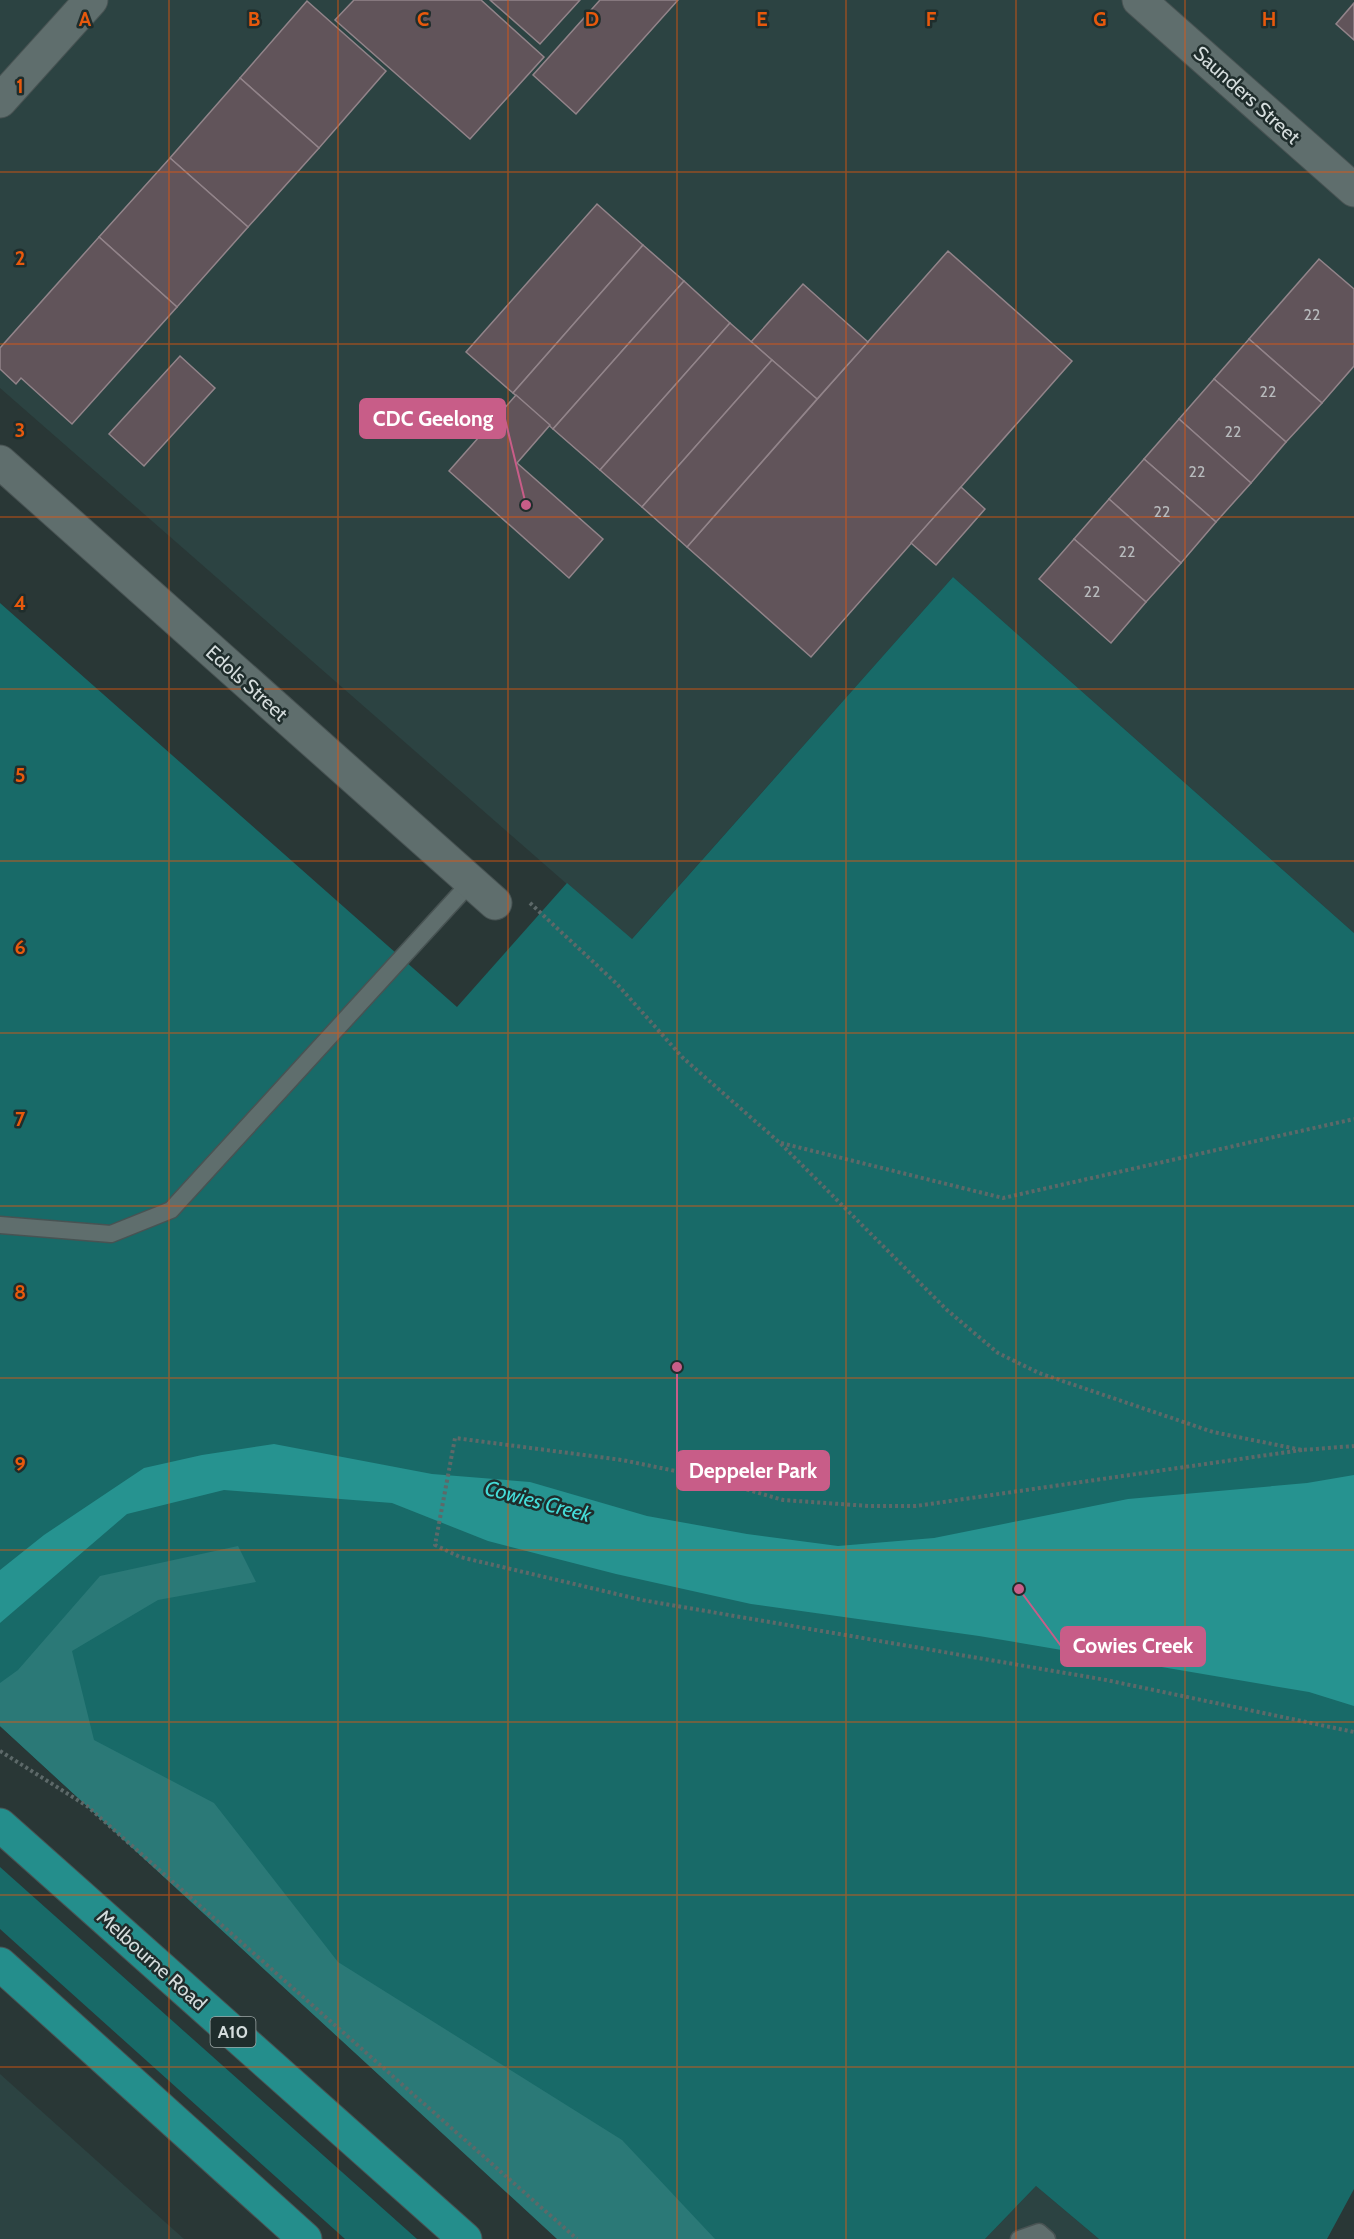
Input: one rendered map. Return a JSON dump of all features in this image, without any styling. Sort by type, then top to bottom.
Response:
[{"type":"highway","name":"Melbourne Road","points":[[0,1825],[465,2239]]},
{"type":"highway","points":[[0,1964],[305,2239]]},
{"type":"street","points":[[0,101],[91,0]]},
{"type":"street","name":"Saunders Street","points":[[1139,0],[1354,190]]},
{"type":"street","name":"Edols Street","points":[[0,462],[495,903]]},
{"type":"lane","points":[[0,1225],[111,1234],[171,1210],[471,882]]},
{"type":"lane","points":[[1019,2239],[1039,2232],[1047,2239]]},
{"type":"path","points":[[531,904],[617,984],[683,1058],[780,1143],[867,1226],[947,1310],[998,1353],[1039,1373],[1213,1432],[1302,1450]]},
{"type":"path","points":[[780,1143],[1003,1198],[1354,1119]]},
{"type":"path","points":[[1354,1446],[1302,1450],[916,1506],[869,1506],[783,1500],[699,1476],[622,1460],[454,1438],[435,1545],[460,1557],[642,1600],[1106,1680],[1354,1732]]},
{"type":"path","points":[[0,1751],[87,1806],[577,2239]]},
{"type":"shaded area","points":[[0,0],[1354,0],[1354,933],[953,577],[631,940],[0,388]]},
{"type":"shaded area","points":[[953,577],[1354,933],[1354,2189],[1327,2239],[1099,2239],[1036,2186],[985,2239],[558,2239],[0,1726],[0,603],[457,1007],[567,883],[632,939]]},
{"type":"shaded area","points":[[238,1546],[256,1582],[158,1600],[72,1651],[94,1740],[214,1803],[338,1962],[622,2140],[715,2239],[557,2239],[0,1726],[0,1683],[18,1670],[100,1576]]},
{"type":"shaded area","points":[[0,1867],[417,2239],[345,2239],[0,1929]]},
{"type":"shaded area","points":[[0,2074],[184,2239],[0,2239]]},
{"type":"shaded area","points":[[1036,2186],[1099,2239],[985,2239]]},
{"type":"water","name":"Cowies Creek","points":[[274,1444],[432,1474],[530,1482],[647,1516],[747,1534],[838,1546],[934,1538],[1128,1499],[1307,1483],[1354,1475],[1354,1706],[1309,1692],[979,1636],[751,1604],[616,1574],[488,1541],[392,1503],[224,1490],[127,1514],[0,1623],[0,1570],[44,1535],[144,1468],[202,1455]]},
{"type":"building","points":[[354,0],[481,0],[544,57],[470,139],[335,20]]},
{"type":"building","points":[[490,0],[580,0],[540,44]]},
{"type":"building","points":[[600,0],[678,0],[576,114],[533,75]]},
{"type":"building","points":[[307,1],[386,71],[319,148],[240,78]]},
{"type":"building","points":[[1354,3],[1354,40],[1336,24]]},
{"type":"building","points":[[240,78],[319,148],[248,227],[170,158]]},
{"type":"building","points":[[170,158],[248,227],[177,307],[99,237]]},
{"type":"building","points":[[597,204],[643,245],[513,393],[466,352]]},
{"type":"building","points":[[99,237],[177,307],[72,424],[21,378],[16,384],[0,369],[0,348]]},
{"type":"building","points":[[643,245],[684,281],[553,429],[513,393]]},
{"type":"building","points":[[948,251],[1072,361],[811,657],[687,547]]},
{"type":"building","points":[[1319,259],[1354,289],[1354,366],[1322,403],[1249,339]]},
{"type":"building","points":[[684,281],[730,323],[600,470],[553,429]]},
{"type":"building","points":[[803,284],[868,342],[817,399],[751,342]]},
{"type":"building","points":[[730,323],[772,360],[642,507],[600,470]]},
{"type":"building","points":[[1249,339],[1322,403],[1286,442],[1214,379]]},
{"type":"building","points":[[180,356],[215,388],[144,466],[109,434]]},
{"type":"building","points":[[772,360],[817,399],[687,547],[642,507]]},
{"type":"building","points":[[1214,379],[1286,442],[1251,483],[1179,419]]},
{"type":"building","points":[[516,395],[550,425],[517,463],[603,539],[569,578],[449,471]]},
{"type":"building","points":[[1179,419],[1251,483],[1216,522],[1144,459]]},
{"type":"building","points":[[1144,459],[1216,522],[1181,563],[1109,499]]},
{"type":"building","points":[[961,487],[985,509],[936,565],[911,543]]},
{"type":"building","points":[[1109,499],[1181,563],[1146,602],[1074,539]]},
{"type":"building","points":[[1074,539],[1146,602],[1111,643],[1039,579]]},
{"type":"place","name":"CDC Geelong","points":[[526,505]]},
{"type":"place","name":"Deppeler Park","points":[[677,1367]]},
{"type":"place","name":"Cowies Creek","points":[[1019,1589]]}]
